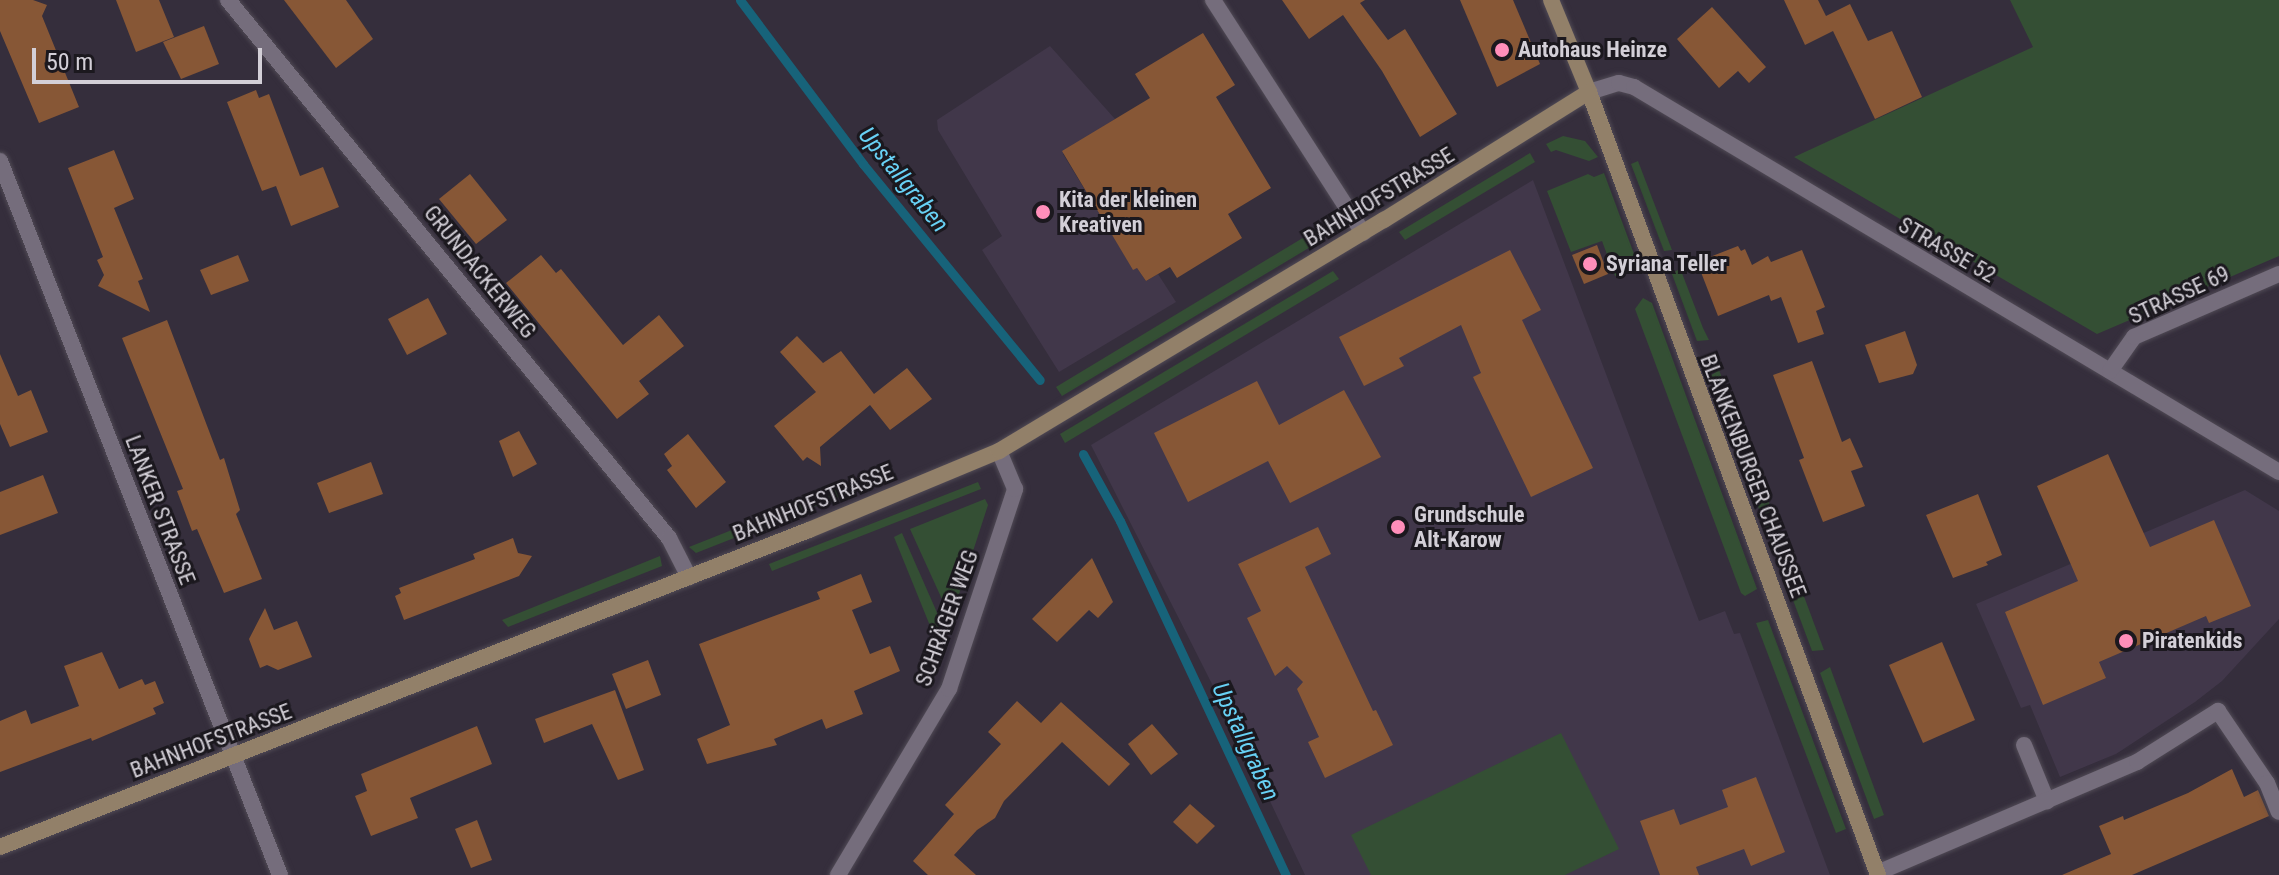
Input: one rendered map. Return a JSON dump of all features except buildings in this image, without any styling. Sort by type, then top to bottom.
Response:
[{"type":"main road","name":"BLANKENBURGER CHAUSSEE","points":[[1551,0],[1589,92],[1878,874]]},
{"type":"main road","name":"BAHNHOFSTRASSE","points":[[0,847],[689,577],[999,451],[1363,233],[1589,92]]},
{"type":"street","name":"GRUNDACKERWEG","points":[[228,0],[669,538],[689,577]]},
{"type":"street","points":[[1213,0],[1363,233]]},
{"type":"street","name":"STRASSE 52","points":[[1589,92],[1619,83],[1634,87],[1823,203],[2279,472]]},
{"type":"street","name":"LANKER STRASSE","points":[[0,161],[280,875]]},
{"type":"street","name":"STRASSE 69","points":[[2110,371],[2134,337],[2279,274]]},
{"type":"street","name":"SCHRÄGER WEG","points":[[838,875],[949,689],[1015,489],[999,451]]},
{"type":"street","points":[[1878,874],[2137,762],[2218,711],[2267,783],[2279,812]]},
{"type":"street","points":[[2024,745],[2047,801]]},
{"type":"shaded area","name":"Kita der kleinen Kreativen","points":[[1050,46],[1115,119],[1063,154],[1133,269],[1137,268],[1146,281],[1158,274],[1176,302],[1059,372],[982,250],[1002,236],[938,130],[937,120]]},
{"type":"shaded area","name":"Grundschule Alt-Karow","points":[[1533,180],[1699,621],[1725,611],[1734,634],[1740,633],[1830,875],[1305,875],[1250,759],[1091,445]]},
{"type":"shaded area","name":"Piratenkids","points":[[2245,490],[2279,511],[2279,619],[2222,681],[2195,702],[2116,754],[2060,777],[2030,705],[2021,708],[1976,604]]},
{"type":"green space","points":[[2010,0],[2279,0],[2279,256],[2097,334],[1794,157],[2033,47]]},
{"type":"green space","points":[[1563,136],[1585,141],[1598,157],[1589,161],[1556,150],[1551,152],[1546,144]]},
{"type":"green space","points":[[1530,153],[1535,162],[1405,240],[1399,232]]},
{"type":"green space","points":[[1638,161],[1672,250],[1664,251],[1631,164]]},
{"type":"green space","points":[[1604,173],[1637,262],[1631,270],[1615,276],[1602,241],[1571,252],[1547,191],[1588,174],[1594,177]]},
{"type":"green space","points":[[1311,233],[1317,243],[1062,396],[1056,387]]},
{"type":"green space","points":[[1680,268],[1709,340],[1697,341],[1672,274]]},
{"type":"green space","points":[[1333,271],[1339,279],[1065,443],[1060,434]]},
{"type":"green space","points":[[1643,298],[1652,303],[1757,589],[1745,596],[1741,593],[1635,309]]},
{"type":"green space","points":[[1719,370],[1753,459],[1742,461],[1710,376]]},
{"type":"green space","points":[[860,479],[862,488],[696,553],[689,547]]},
{"type":"green space","points":[[978,482],[981,489],[772,571],[769,564]]},
{"type":"green space","points":[[1766,495],[1824,650],[1812,651],[1756,501]]},
{"type":"green space","points":[[985,499],[988,505],[951,619],[910,529]]},
{"type":"green space","points":[[902,533],[946,633],[937,643],[894,537]]},
{"type":"green space","points":[[660,556],[662,566],[508,627],[502,620]]},
{"type":"green space","points":[[1768,620],[1846,829],[1836,833],[1756,623]]},
{"type":"green space","points":[[1830,667],[1884,815],[1874,819],[1820,673]]},
{"type":"green space","points":[[1561,733],[1619,849],[1565,875],[1371,875],[1351,835]]},
{"type":"waterway","name":"Upstallgraben","points":[[740,0],[863,164],[1040,380]]},
{"type":"waterway","name":"Upstallgraben","points":[[1083,454],[1120,521],[1286,875]]},
{"type":"place","name":"Autohaus Heinze","points":[[1502,50]]},
{"type":"place","name":"Kita der kleinen Kreativen","points":[[1043,212]]},
{"type":"place","name":"Syriana Teller","points":[[1590,264]]},
{"type":"place","name":"Grundschule Alt-Karow","points":[[1398,527]]},
{"type":"place","name":"Piratenkids","points":[[2126,641]]}]
